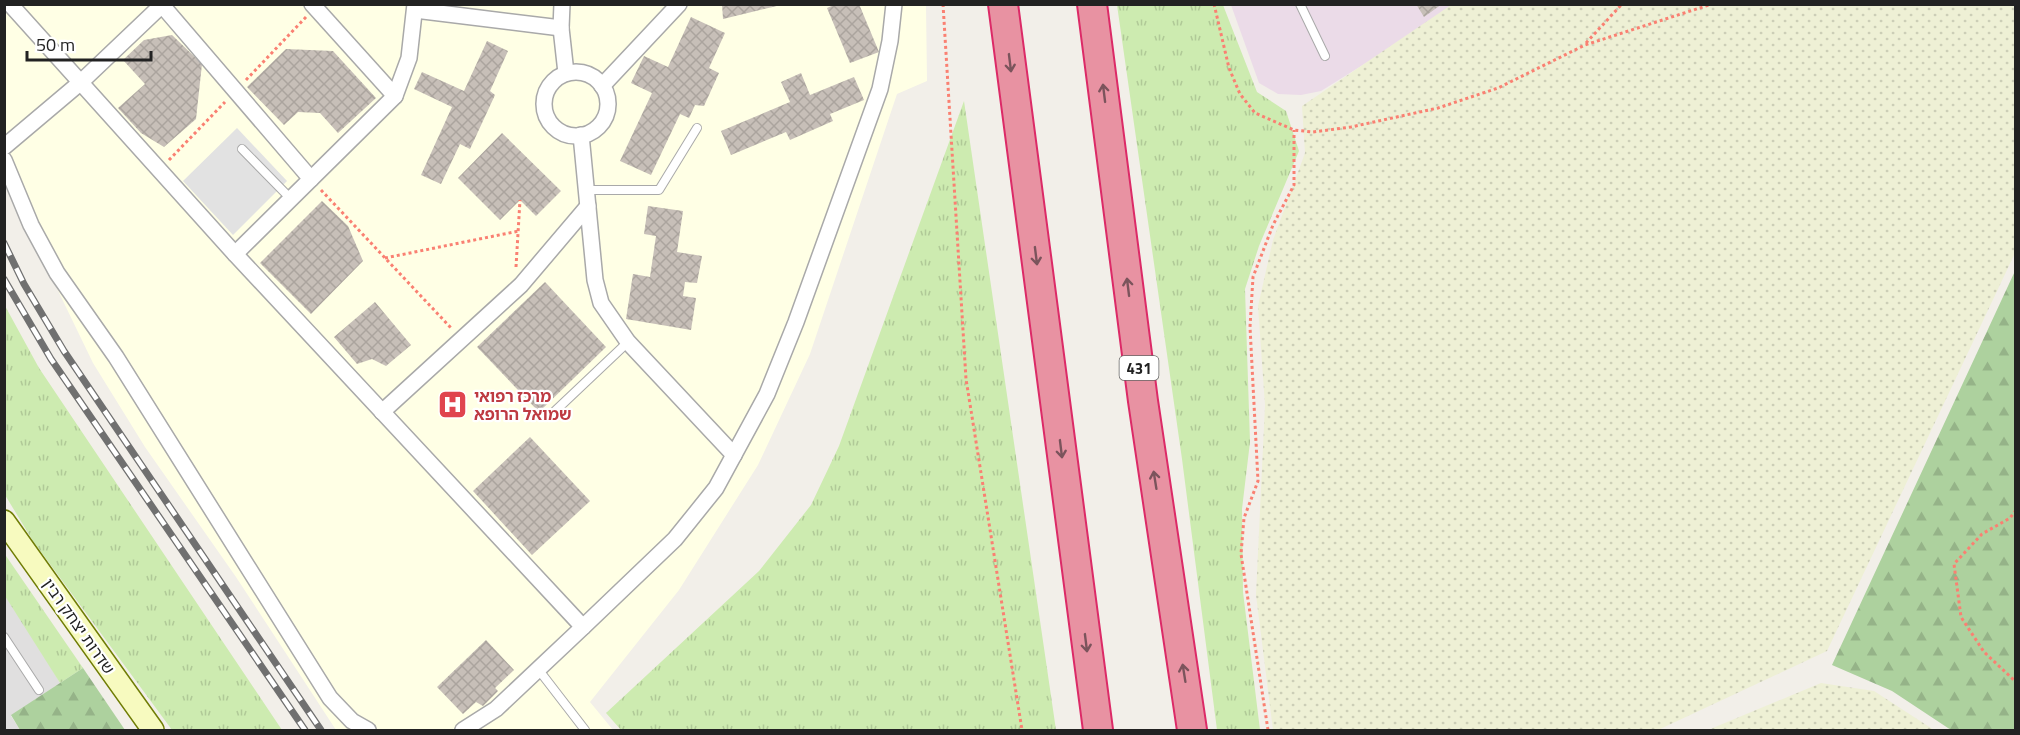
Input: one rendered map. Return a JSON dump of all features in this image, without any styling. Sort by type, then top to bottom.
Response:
[{"type":"highway","points":[[1002,4],[1098,730]]},
{"type":"highway","name":"431","points":[[1092,4],[1143,401],[1192,730]]},
{"type":"main road","name":"שדרות יצחק רבין","points":[[4,521],[153,730]]},
{"type":"street","points":[[9,4],[235,254],[583,627]]},
{"type":"street","points":[[312,4],[396,96]]},
{"type":"street","points":[[562,4],[561,28],[566,73]]},
{"type":"street","points":[[602,86],[679,4]]},
{"type":"street","points":[[466,730],[496,709],[675,538],[716,488],[766,394],[796,322],[880,89],[890,40],[894,4]]},
{"type":"street","points":[[4,147],[81,82],[162,5],[311,179]]},
{"type":"street","points":[[235,254],[396,96],[409,58],[415,7],[561,28]]},
{"type":"street","points":[[566,73],[586,74],[602,86],[608,105],[605,116],[591,132],[581,135],[560,132],[546,116],[545,95],[549,85],[566,73]]},
{"type":"street","points":[[581,135],[595,280],[601,303],[628,342],[734,455]]},
{"type":"street","points":[[4,160],[31,225],[57,273],[116,357],[330,698],[352,721],[368,730]]},
{"type":"street","points":[[382,412],[515,290],[588,206]]},
{"type":"lane","points":[[1300,4],[1325,56]]},
{"type":"lane","points":[[587,190],[659,190],[697,128]]},
{"type":"lane","points":[[242,149],[291,199]]},
{"type":"lane","points":[[554,412],[628,342]]},
{"type":"lane","points":[[4,637],[39,690]]},
{"type":"lane","points":[[538,669],[585,730]]},
{"type":"path","points":[[943,4],[966,378],[1022,730]]},
{"type":"path","points":[[1214,4],[1229,68],[1239,94],[1255,113],[1294,130],[1313,132],[1351,127],[1438,108],[1498,88],[1585,45],[1712,4]]},
{"type":"path","points":[[1585,45],[1622,4]]},
{"type":"path","points":[[1268,730],[1241,554],[1244,518],[1258,481],[1250,327],[1253,277],[1273,225],[1294,185],[1294,130]]},
{"type":"path","points":[[311,179],[461,339]]},
{"type":"path","points":[[515,290],[520,200]]},
{"type":"path","points":[[385,258],[519,231]]},
{"type":"path","points":[[2016,393],[2016,401]]},
{"type":"path","points":[[2016,510],[2010,518],[1982,534],[1954,564],[1961,616],[1984,652],[2016,682]]},
{"type":"shaded area","name":"מרכז רפואי שמואל הרופא","points":[[5,5],[926,5],[927,81],[897,94],[810,354],[758,465],[679,590],[590,702],[613,730],[336,730],[236,577],[145,447],[93,363],[5,181]]},
{"type":"shaded area","points":[[1231,5],[1459,5],[1321,91],[1301,95],[1278,94],[1259,83]]},
{"type":"shaded area","points":[[1451,5],[2015,5],[2015,253],[1827,651],[1658,730],[1273,730],[1256,595],[1265,405],[1258,306],[1273,240],[1305,153],[1302,106]]},
{"type":"shaded area","points":[[237,128],[287,181],[233,235],[183,181]]},
{"type":"shaded area","points":[[4,587],[60,683],[11,716],[20,730],[5,730]]},
{"type":"shaded area","points":[[1821,683],[1874,691],[1934,730],[1708,730]]},
{"type":"green space","points":[[1117,5],[1223,5],[1257,92],[1286,111],[1299,151],[1259,246],[1245,289],[1250,442],[1242,509],[1243,592],[1260,730],[1217,730],[1182,459]]},
{"type":"green space","points":[[964,101],[1056,730],[621,730],[606,713],[759,571],[811,505],[839,446]]},
{"type":"green space","points":[[2015,271],[2015,730],[1951,730],[1892,691],[1832,665]]},
{"type":"green space","points":[[4,304],[39,368],[282,730],[172,730],[33,541],[5,495]]},
{"type":"green space","points":[[4,553],[83,668],[60,683],[5,596]]},
{"type":"green space","points":[[83,668],[125,730],[20,730],[11,715]]},
{"type":"building","points":[[722,4],[781,4],[781,5],[723,19]]},
{"type":"building","points":[[836,4],[859,4],[879,52],[850,63],[827,8]]},
{"type":"building","points":[[1416,4],[1442,4],[1424,17]]},
{"type":"building","points":[[691,17],[725,33],[709,68],[719,73],[704,106],[695,105],[689,118],[680,114],[651,175],[620,161],[652,93],[631,83],[644,56],[668,67]]},
{"type":"building","points":[[172,35],[202,64],[196,119],[164,147],[141,133],[118,108],[145,84],[123,60],[144,40]]},
{"type":"building","points":[[487,41],[508,51],[490,91],[495,95],[470,149],[460,144],[441,184],[421,175],[452,107],[414,89],[422,72],[464,91]]},
{"type":"building","points":[[286,49],[333,51],[376,98],[338,133],[320,113],[298,112],[284,125],[247,87]]},
{"type":"building","points":[[801,73],[810,95],[854,77],[864,100],[830,114],[833,121],[790,140],[786,132],[731,155],[721,131],[790,102],[781,82]]},
{"type":"building","points":[[502,133],[561,191],[536,216],[520,200],[500,220],[458,178]]},
{"type":"building","points":[[322,201],[348,226],[363,261],[311,314],[260,263]]},
{"type":"building","points":[[648,206],[683,211],[677,252],[702,256],[697,283],[685,282],[683,296],[696,298],[691,330],[626,319],[633,274],[650,277],[656,236],[644,234]]},
{"type":"building","points":[[545,282],[606,347],[539,412],[477,347]]},
{"type":"building","points":[[375,302],[411,345],[386,366],[372,359],[357,364],[334,337]]},
{"type":"building","points":[[530,437],[590,501],[532,555],[473,491]]},
{"type":"building","points":[[486,640],[514,670],[495,688],[498,691],[483,706],[476,702],[463,714],[437,687]]},
{"type":"railway","points":[[4,243],[24,284],[64,351],[321,730]]},
{"type":"railway","points":[[4,279],[51,359],[305,730]]},
{"type":"place","name":"מרכז רפואי שמואל הרופא","points":[[453,405]]}]
